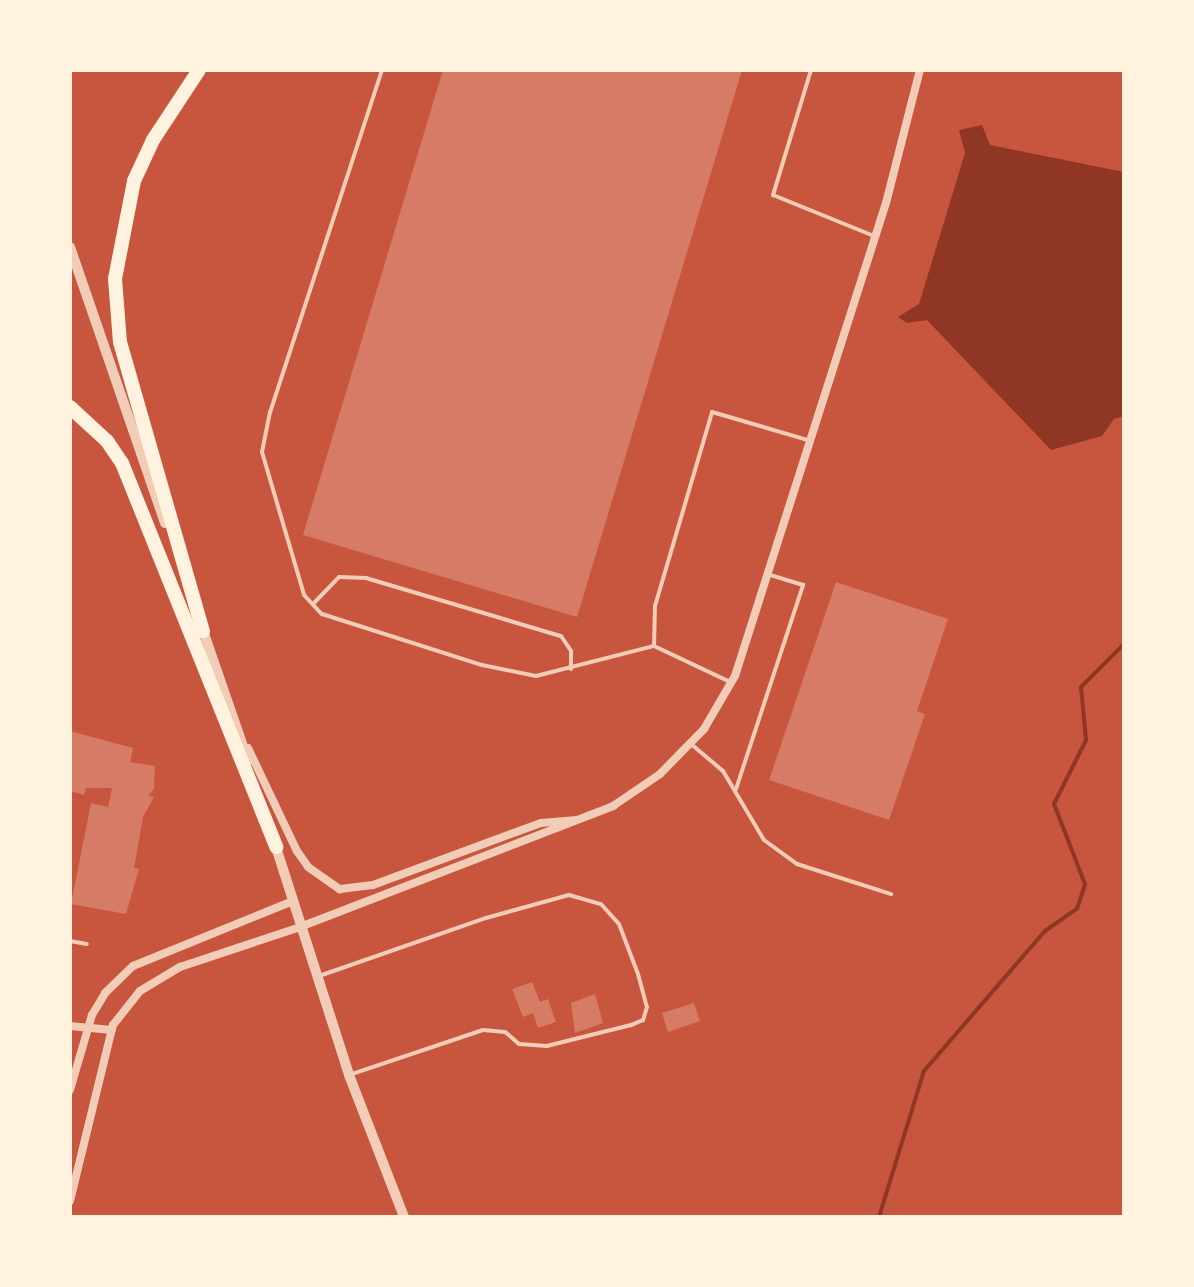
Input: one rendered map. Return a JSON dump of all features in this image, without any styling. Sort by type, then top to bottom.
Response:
[{"type":"highway","points":[[199,70],[153,140],[134,181],[115,279],[120,342],[203,631]]},
{"type":"highway","points":[[70,407],[107,441],[122,463],[276,847]]},
{"type":"street","points":[[70,1201],[112,1030],[140,991],[180,967],[300,927],[583,820],[638,791],[691,744],[732,683],[874,236],[920,70]]},
{"type":"street","points":[[70,247],[236,724],[349,1075],[404,1217]]},
{"type":"street","points":[[236,724],[297,851],[308,867],[340,889],[373,885],[541,823],[583,820]]},
{"type":"street","points":[[70,1090],[88,1029],[105,993],[133,966],[291,902]]},
{"type":"street","points":[[70,1026],[112,1030]]},
{"type":"lane","points":[[382,70],[270,412],[262,452],[304,595],[322,614],[482,665],[536,676],[654,646],[732,683]]},
{"type":"lane","points":[[811,70],[773,195],[874,236]]},
{"type":"lane","points":[[654,646],[655,606],[712,412],[808,440]]},
{"type":"lane","points":[[736,789],[803,585],[767,574]]},
{"type":"lane","points":[[313,604],[339,577],[366,578],[561,636],[571,651],[571,669]]},
{"type":"lane","points":[[691,744],[736,789],[764,840],[797,864],[891,894]]},
{"type":"lane","points":[[317,977],[486,918],[569,895],[601,904],[619,924],[638,974],[647,1007],[643,1020],[631,1025],[547,1046],[519,1044],[505,1032],[483,1030],[349,1075]]},
{"type":"lane","points":[[70,941],[87,944]]},
{"type":"shaded area","points":[[982,125],[990,145],[1124,172],[1124,416],[1114,419],[1102,436],[1051,450],[927,320],[907,323],[898,317],[919,304],[965,153],[959,130]]},
{"type":"building","points":[[443,70],[742,70],[577,617],[303,535]]},
{"type":"building","points":[[836,582],[948,619],[917,711],[925,714],[889,820],[769,780]]},
{"type":"building","points":[[70,731],[133,748],[130,762],[155,766],[154,789],[148,796],[154,797],[143,817],[134,868],[139,869],[126,914],[71,904],[91,803],[108,807],[112,788],[86,788],[84,795],[70,791]]},
{"type":"building","points":[[532,982],[540,1002],[548,999],[556,1022],[538,1028],[533,1013],[523,1017],[512,989]]},
{"type":"building","points":[[595,994],[603,1023],[575,1033],[571,1003]]},
{"type":"building","points":[[694,1003],[700,1021],[668,1032],[662,1013]]},
{"type":"waterway","points":[[879,1217],[924,1071],[1045,931],[1077,909],[1085,884],[1054,804],[1086,740],[1081,687],[1124,644]]}]
